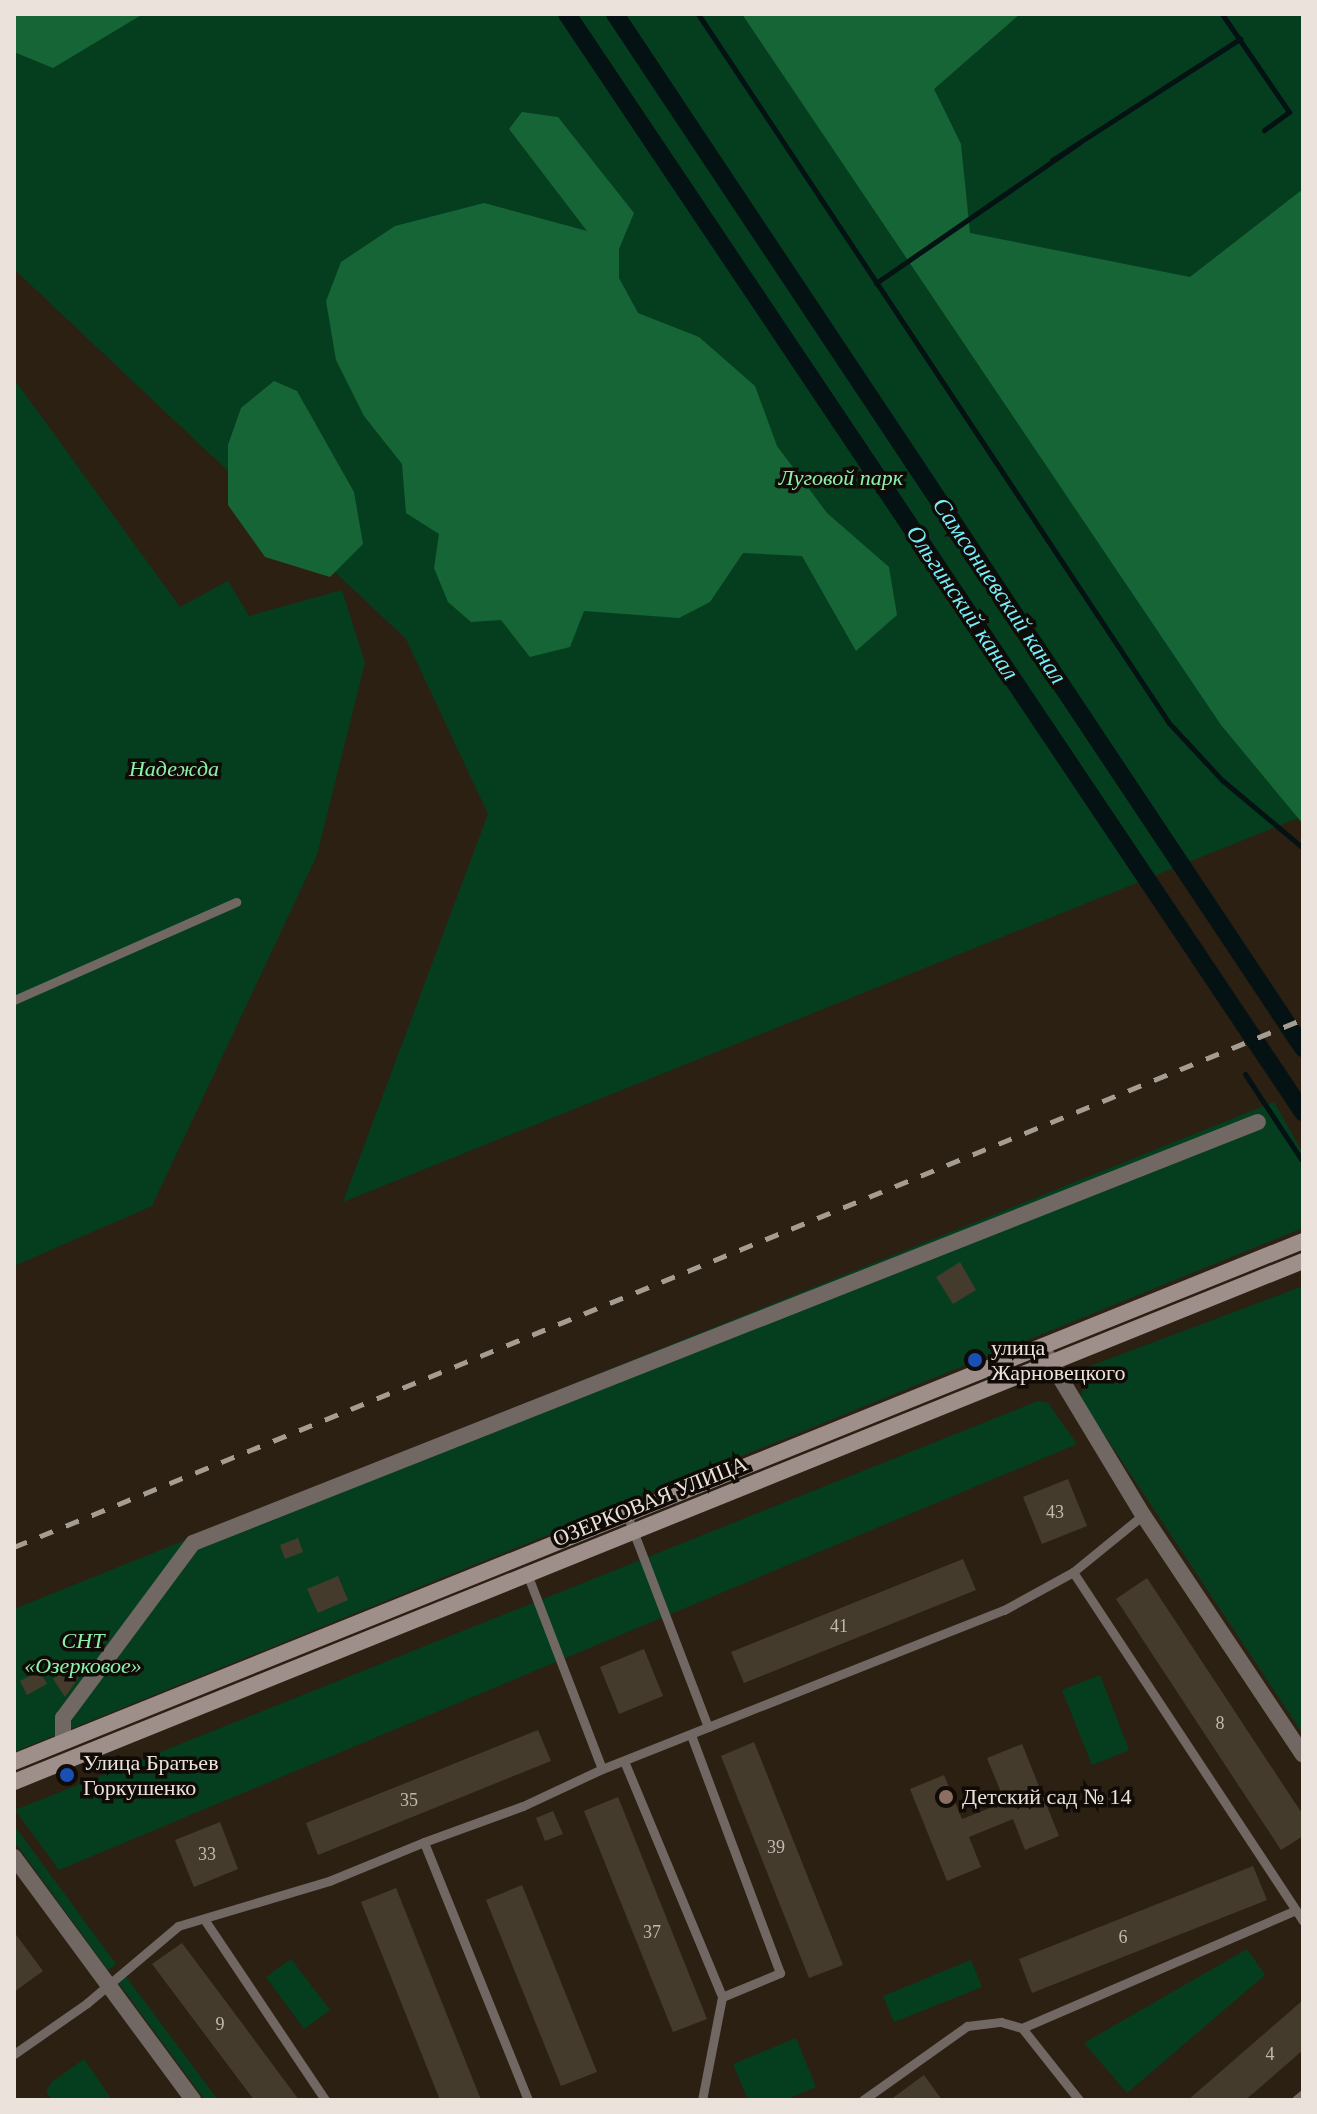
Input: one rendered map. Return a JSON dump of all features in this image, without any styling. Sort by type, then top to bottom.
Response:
[{"type":"street","points":[[63,1741],[63,1718],[193,1543],[1258,1122]]},
{"type":"street","name":"ОЗЕРКОВАЯ УЛИЦА","points":[[14,1762],[1303,1241]]},
{"type":"street","name":"ОЗЕРКОВАЯ УЛИЦА","points":[[14,1782],[1303,1261]]},
{"type":"street","points":[[1042,1346],[1143,1515],[1303,1755]]},
{"type":"street","points":[[14,1857],[193,2100]]},
{"type":"lane","points":[[14,1000],[236,902]]},
{"type":"lane","points":[[627,1515],[708,1727]]},
{"type":"lane","points":[[14,2054],[87,2003],[106,1982],[178,1926],[206,1922],[523,1806],[602,1769],[1004,1610],[1073,1572],[1143,1515]]},
{"type":"lane","points":[[520,1557],[602,1769]]},
{"type":"lane","points":[[1073,1572],[1303,1921]]},
{"type":"lane","points":[[691,1735],[780,1973],[722,1997]]},
{"type":"lane","points":[[624,1761],[722,1997],[702,2100]]},
{"type":"lane","points":[[424,1842],[528,2100]]},
{"type":"lane","points":[[1022,2028],[1296,1910]]},
{"type":"lane","points":[[206,1922],[325,2100]]},
{"type":"lane","points":[[863,2100],[967,2026],[1001,2022],[1022,2028],[1079,2100]]},
{"type":"lane","points":[[1296,2100],[1303,2094]]},
{"type":"green space","name":"Луговой парк","points":[[14,14],[1303,14],[1303,816],[343,1202],[488,814],[406,639],[14,269]]},
{"type":"green space","points":[[14,14],[143,14],[53,68],[14,52]]},
{"type":"green space","points":[[742,14],[1020,14],[934,89],[961,144],[970,233],[1190,277],[1303,189],[1303,824],[1221,725]]},
{"type":"green space","points":[[522,112],[558,117],[634,213],[619,249],[619,278],[638,313],[699,337],[755,386],[777,446],[827,513],[889,567],[897,615],[856,651],[802,556],[743,553],[710,602],[679,618],[584,611],[570,647],[530,657],[501,620],[471,622],[448,602],[434,568],[439,534],[406,513],[402,464],[364,416],[336,360],[326,301],[341,262],[395,226],[484,203],[587,231],[509,129]]},
{"type":"green space","name":"Надежда","points":[[14,379],[180,607],[228,581],[249,616],[342,590],[365,663],[317,855],[152,1206],[14,1266]]},
{"type":"green space","points":[[274,381],[297,391],[354,492],[363,544],[330,577],[265,557],[228,505],[228,445],[241,408]]},
{"type":"green space","name":"СНТ «Озерковое»","points":[[1274,1102],[1303,1153],[1303,1228],[14,1752],[14,1609]]},
{"type":"green space","points":[[1303,1286],[1303,1734],[1080,1398],[1090,1366]]},
{"type":"green space","points":[[1038,1401],[1048,1403],[1077,1444],[59,1870],[15,1810]]},
{"type":"green space","points":[[1100,1675],[1129,1750],[1092,1765],[1062,1690]]},
{"type":"green space","points":[[14,1825],[116,1964],[108,1970],[14,1841]]},
{"type":"green space","points":[[1247,1949],[1265,1975],[1127,2093],[1084,2043]]},
{"type":"green space","points":[[291,1959],[330,2010],[304,2029],[266,1977]]},
{"type":"green space","points":[[971,1960],[982,1987],[894,2022],[883,1996]]},
{"type":"green space","points":[[125,1975],[218,2100],[205,2100],[117,1981]]},
{"type":"green space","points":[[796,2038],[816,2087],[785,2100],[748,2100],[733,2064]]},
{"type":"green space","points":[[84,2059],[112,2100],[52,2100],[46,2091],[52,2082]]},
{"type":"building","points":[[960,1262],[976,1290],[953,1304],[936,1277]]},
{"type":"building","points":[[1068,1479],[1087,1526],[1042,1544],[1023,1497]]},
{"type":"building","points":[[298,1538],[303,1552],[285,1559],[280,1545]]},
{"type":"building","points":[[963,1559],[976,1590],[744,1683],[731,1652]]},
{"type":"building","points":[[338,1576],[348,1600],[318,1613],[307,1589]]},
{"type":"building","points":[[1147,1578],[1303,1815],[1303,1836],[1281,1850],[1116,1599]]},
{"type":"building","points":[[644,1649],[663,1696],[619,1714],[600,1667]]},
{"type":"building","points":[[72,1666],[79,1677],[65,1697],[53,1679]]},
{"type":"building","points":[[40,1671],[47,1684],[27,1695],[20,1681]]},
{"type":"building","points":[[538,1730],[551,1761],[318,1855],[306,1823]]},
{"type":"building","points":[[754,1742],[843,1965],[809,1978],[721,1756]]},
{"type":"building","points":[[1022,1744],[1059,1836],[1025,1850],[1013,1819],[969,1837],[981,1867],[947,1881],[910,1789],[944,1775],[962,1819],[1005,1802],[987,1758]]},
{"type":"building","points":[[618,1797],[707,2019],[673,2032],[584,1811]]},
{"type":"building","points":[[553,1811],[563,1834],[545,1841],[536,1818]]},
{"type":"building","points":[[220,1822],[238,1869],[194,1887],[175,1840]]},
{"type":"building","points":[[1253,1866],[1267,1900],[1032,1993],[1019,1959]]},
{"type":"building","points":[[522,1885],[597,2072],[561,2086],[486,1900]]},
{"type":"building","points":[[396,1888],[481,2100],[440,2100],[361,1902]]},
{"type":"building","points":[[14,1932],[43,1971],[14,1992]]},
{"type":"building","points":[[182,1943],[299,2100],[254,2100],[152,1964]]},
{"type":"building","points":[[1303,2000],[1303,2050],[1256,2091],[1245,2100],[1188,2100]]},
{"type":"building","points":[[924,2075],[942,2100],[890,2100]]},
{"type":"waterway","name":"Ольгинский канал","points":[[567,14],[1303,1112]]},
{"type":"waterway","name":"Самсониевский канал","points":[[615,14],[1303,1048]]},
{"type":"waterway","points":[[698,14],[1169,723],[1222,780],[1303,848]]},
{"type":"waterway","points":[[1222,14],[1289,112],[1264,130]]},
{"type":"waterway","points":[[1052,160],[1240,39]]},
{"type":"waterway","points":[[876,283],[1079,143]]},
{"type":"waterway","points":[[1245,1074],[1303,1162]]},
{"type":"railway","points":[[14,1547],[1303,1019]]},
{"type":"place","name":"улица Жарновецкого","points":[[975,1360]]},
{"type":"place","name":"Улица Братьев Горкушенко","points":[[67,1775]]},
{"type":"place","name":"Детский сад № 14","points":[[946,1797]]}]
